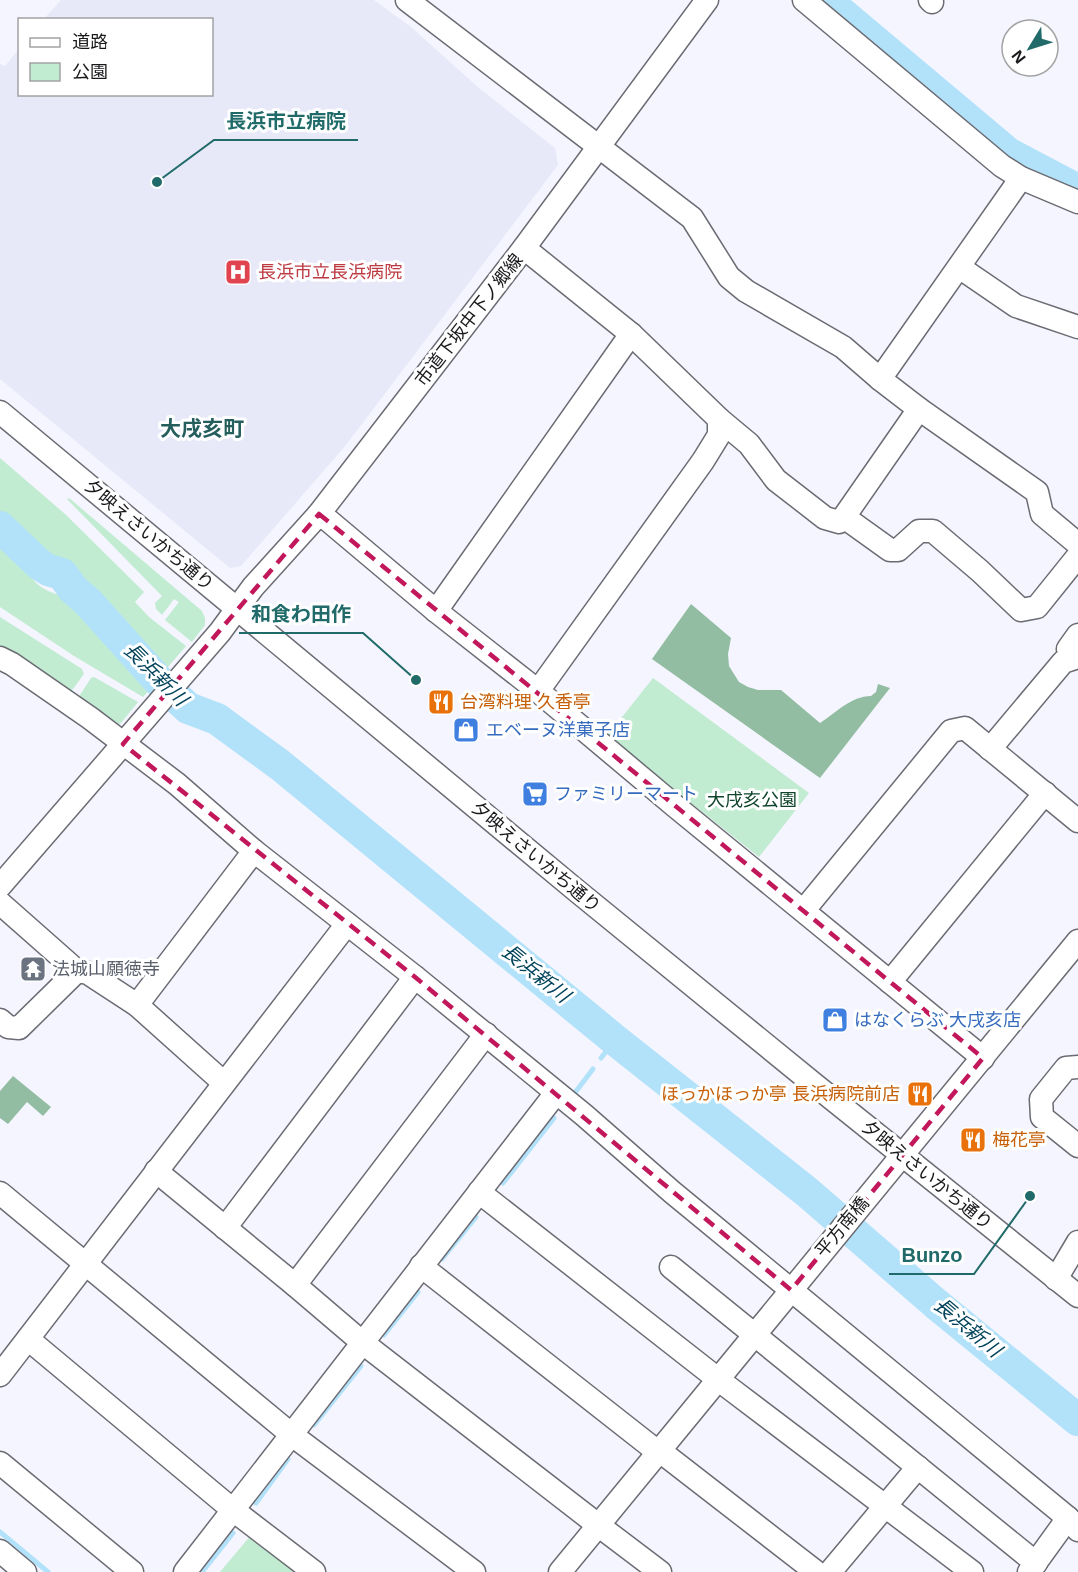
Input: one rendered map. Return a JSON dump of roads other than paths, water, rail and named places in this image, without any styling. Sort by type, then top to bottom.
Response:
[{"type":"street","points":[[407,0],[692,218],[729,277],[746,291],[843,347],[919,409],[1038,492],[1042,514],[1078,544]]},
{"type":"street","name":"市道下坂中下ノ郷線","points":[[128,738],[220,632],[253,587],[319,514],[524,248],[707,0]]},
{"type":"street","points":[[804,0],[1002,166],[1021,178],[1078,202]]},
{"type":"street","points":[[880,379],[1021,178]]},
{"type":"street","points":[[524,248],[631,334],[748,444],[776,480],[825,518],[839,522],[844,517],[919,409]]},
{"type":"street","points":[[960,267],[1016,306],[1078,327]]},
{"type":"street","points":[[436,611],[631,334]]},
{"type":"street","name":"夕映えさいかち通り","points":[[0,412],[568,884],[1078,1296]]},
{"type":"street","points":[[538,691],[703,461],[719,435],[719,418]]},
{"type":"street","points":[[319,514],[436,611],[538,691],[983,1058]]},
{"type":"street","points":[[844,517],[890,550],[898,550],[919,531],[933,531],[1021,610],[1036,607],[1078,556]]},
{"type":"street","points":[[1078,635],[1068,649],[1078,657]]},
{"type":"street","points":[[990,749],[1063,662],[1078,657]]},
{"type":"street","points":[[4,666],[128,738],[254,851],[415,977],[584,1115],[681,1200],[795,1285],[1073,1524],[1032,1568],[918,1467],[671,1267]]},
{"type":"street","points":[[804,910],[951,731],[965,728],[1078,821]]},
{"type":"street","points":[[0,885],[128,738]]},
{"type":"street","points":[[890,982],[1045,793]]},
{"type":"street","points":[[137,1005],[254,851]]},
{"type":"street","points":[[0,903],[76,970],[88,973],[137,1005],[224,1083]]},
{"type":"street","points":[[0,1375],[347,924]]},
{"type":"street","name":"平方南橋","points":[[560,1572],[1078,941]]},
{"type":"street","points":[[0,1020],[8,1027],[19,1028],[76,970]]},
{"type":"street","points":[[225,1228],[415,977]]},
{"type":"street","points":[[295,1285],[486,1035]]},
{"type":"street","points":[[1078,1067],[1066,1068],[1041,1099],[1042,1117],[1078,1146]]},
{"type":"street","points":[[185,1572],[556,1093]]},
{"type":"street","points":[[156,1171],[363,1343],[660,1572]]},
{"type":"street","points":[[479,1192],[972,1572]]},
{"type":"street","points":[[0,1193],[292,1435],[474,1572]]},
{"type":"street","points":[[1056,1279],[1078,1242]]},
{"type":"street","points":[[421,1266],[816,1572]]},
{"type":"street","points":[[28,1339],[233,1510],[314,1572]]},
{"type":"street","points":[[0,1463],[132,1572]]},
{"type":"street","points":[[830,1572],[918,1467]]},
{"type":"street","points":[[0,1551],[25,1572]]},
{"type":"waterway","points":[[826,0],[1008,153],[1078,190]]},
{"type":"waterway","name":"長浜新川","points":[[0,527],[39,564],[48,570],[62,574],[73,589],[88,602],[158,680],[188,708],[217,719],[280,765],[615,1040],[807,1192],[935,1303],[1078,1420]]},
{"type":"waterway","points":[[601,1058],[615,1040]]},
{"type":"waterway","points":[[574,1094],[593,1069]]},
{"type":"waterway","points":[[503,1183],[554,1118]]},
{"type":"waterway","points":[[442,1259],[476,1217]]},
{"type":"waterway","points":[[384,1335],[418,1292]]},
{"type":"waterway","points":[[314,1425],[361,1366]]},
{"type":"waterway","points":[[256,1503],[288,1459]]},
{"type":"waterway","points":[[0,1532],[48,1572]]},
{"type":"waterway","points":[[202,1572],[233,1533]]},
{"type":"place","name":"長浜市立病院","points":[[157,182]]},
{"type":"place","name":"長浜市立長浜病院","points":[[238,272]]},
{"type":"place","name":"和食わ田作","points":[[416,680]]},
{"type":"place","name":"台湾料理 久香亭","points":[[441,702]]},
{"type":"place","name":"エベーヌ洋菓子店","points":[[466,730]]},
{"type":"place","name":"ファミリーマート","points":[[535,794]]},
{"type":"place","name":"法城山願徳寺","points":[[33,969]]},
{"type":"place","name":"はなくらぶ 大戌亥店","points":[[835,1020]]},
{"type":"place","name":"ほっかほっか亭 長浜病院前店","points":[[920,1094]]},
{"type":"place","name":"梅花亭","points":[[973,1140]]},
{"type":"place","name":"Bunzo","points":[[1030,1196]]},
{"type":"district","name":"大戌亥町","points":[[202,429]]},
{"type":"park label","name":"大戌亥公園","points":[[752,800]]}]
